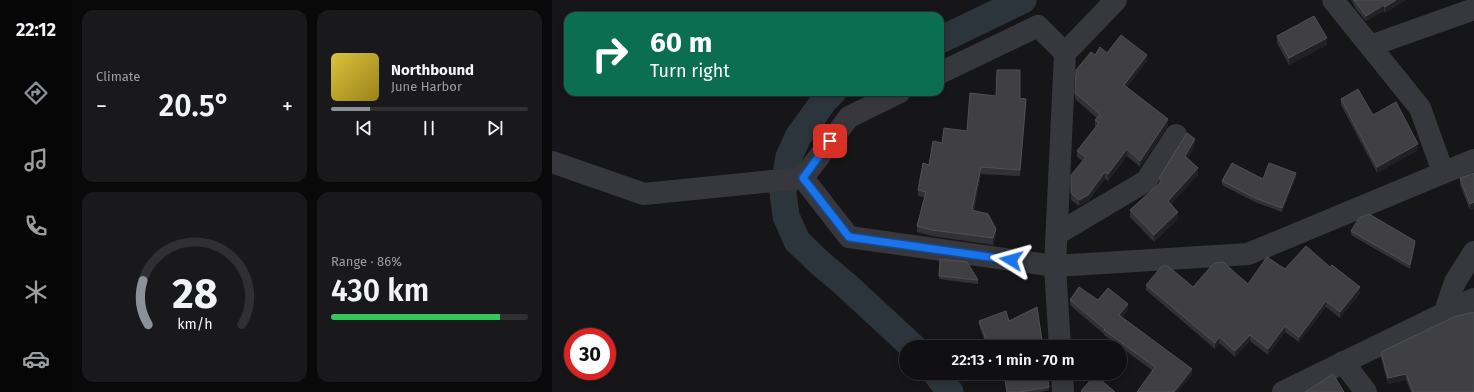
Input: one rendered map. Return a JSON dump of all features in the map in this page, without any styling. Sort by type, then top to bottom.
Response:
[{"type":"street","points":[[1060,340],[1055,266],[1065,52],[1116,0]]},
{"type":"street","points":[[1333,0],[1420,108],[1443,172]]},
{"type":"street","points":[[1370,46],[1474,9]]},
{"type":"street","points":[[944,71],[1038,26],[1065,52]]},
{"type":"street","points":[[552,162],[644,194],[802,178],[849,117],[892,96]]},
{"type":"street","points":[[1057,234],[1146,182],[1176,135]]},
{"type":"street","points":[[802,178],[849,237],[1055,266],[1248,254],[1474,160]]},
{"type":"street","points":[[1444,314],[1455,282],[1474,252]]},
{"type":"street","points":[[1283,392],[1474,299]]},
{"type":"street","points":[[1343,362],[1366,392]]},
{"type":"street","points":[[1062,380],[1063,392]]},
{"type":"building","points":[[1354,0],[1396,0],[1385,7],[1384,5],[1366,16]]},
{"type":"building","points":[[1314,16],[1327,38],[1289,58],[1277,36]]},
{"type":"building","points":[[1121,35],[1147,55],[1124,85],[1168,119],[1140,161],[1127,149],[1108,174],[1105,172],[1088,195],[1079,200],[1071,193],[1071,175],[1086,157],[1077,151],[1099,123],[1095,120],[1100,114],[1075,93],[1076,70],[1091,52],[1095,55],[1100,47],[1107,53]]},
{"type":"building","points":[[997,70],[1020,70],[1020,98],[1026,99],[1020,170],[981,167],[972,210],[988,214],[996,229],[993,238],[932,230],[917,226],[926,192],[918,190],[923,163],[929,165],[933,141],[942,143],[944,128],[967,131],[970,93],[996,96]]},
{"type":"building","points":[[1358,89],[1373,115],[1396,102],[1418,144],[1377,167],[1341,99]]},
{"type":"building","points":[[1187,133],[1195,139],[1185,156],[1198,168],[1168,201],[1178,212],[1154,235],[1130,210],[1162,181],[1159,178]]},
{"type":"building","points":[[1232,163],[1263,179],[1269,163],[1296,173],[1282,208],[1255,198],[1222,181]]},
{"type":"building","points":[[1474,173],[1474,202],[1470,204],[1460,178]]},
{"type":"building","points":[[1369,214],[1415,241],[1410,265],[1351,231],[1359,218]]},
{"type":"building","points":[[1306,246],[1330,267],[1332,265],[1360,287],[1340,312],[1326,301],[1299,337],[1285,326],[1268,349],[1250,335],[1235,351],[1219,337],[1215,343],[1146,285],[1162,266],[1168,266],[1193,287],[1214,263],[1223,262],[1248,284],[1267,257],[1285,269]]},
{"type":"building","points":[[940,259],[967,262],[978,280],[939,276]]},
{"type":"building","points":[[1079,287],[1098,300],[1108,288],[1128,304],[1119,315],[1192,369],[1174,392],[1137,392],[1155,367],[1127,347],[1127,340],[1118,340],[1070,300]]},
{"type":"building","points":[[1037,307],[1042,340],[986,340],[979,321],[1006,311],[1009,321]]},
{"type":"building","points":[[1474,312],[1474,392],[1413,392],[1406,374],[1388,378],[1381,352],[1454,317]]},
{"type":"building","points":[[1333,374],[1344,392],[1305,392]]},
{"type":"building","points":[[1005,380],[1048,380],[1049,387],[1019,392],[1007,392]]},
{"type":"building","points":[[1091,380],[1101,380],[1115,392],[1082,392],[1081,391]]},
{"type":"waterway","points":[[944,38],[1023,0]]},
{"type":"waterway","points":[[829,96],[798,137],[789,157],[783,193],[786,216],[797,241],[905,340]]},
{"type":"waterway","points":[[941,380],[950,392]]},
{"type":"route","points":[[830,141],[803,178],[849,237],[1011,260]]}]
